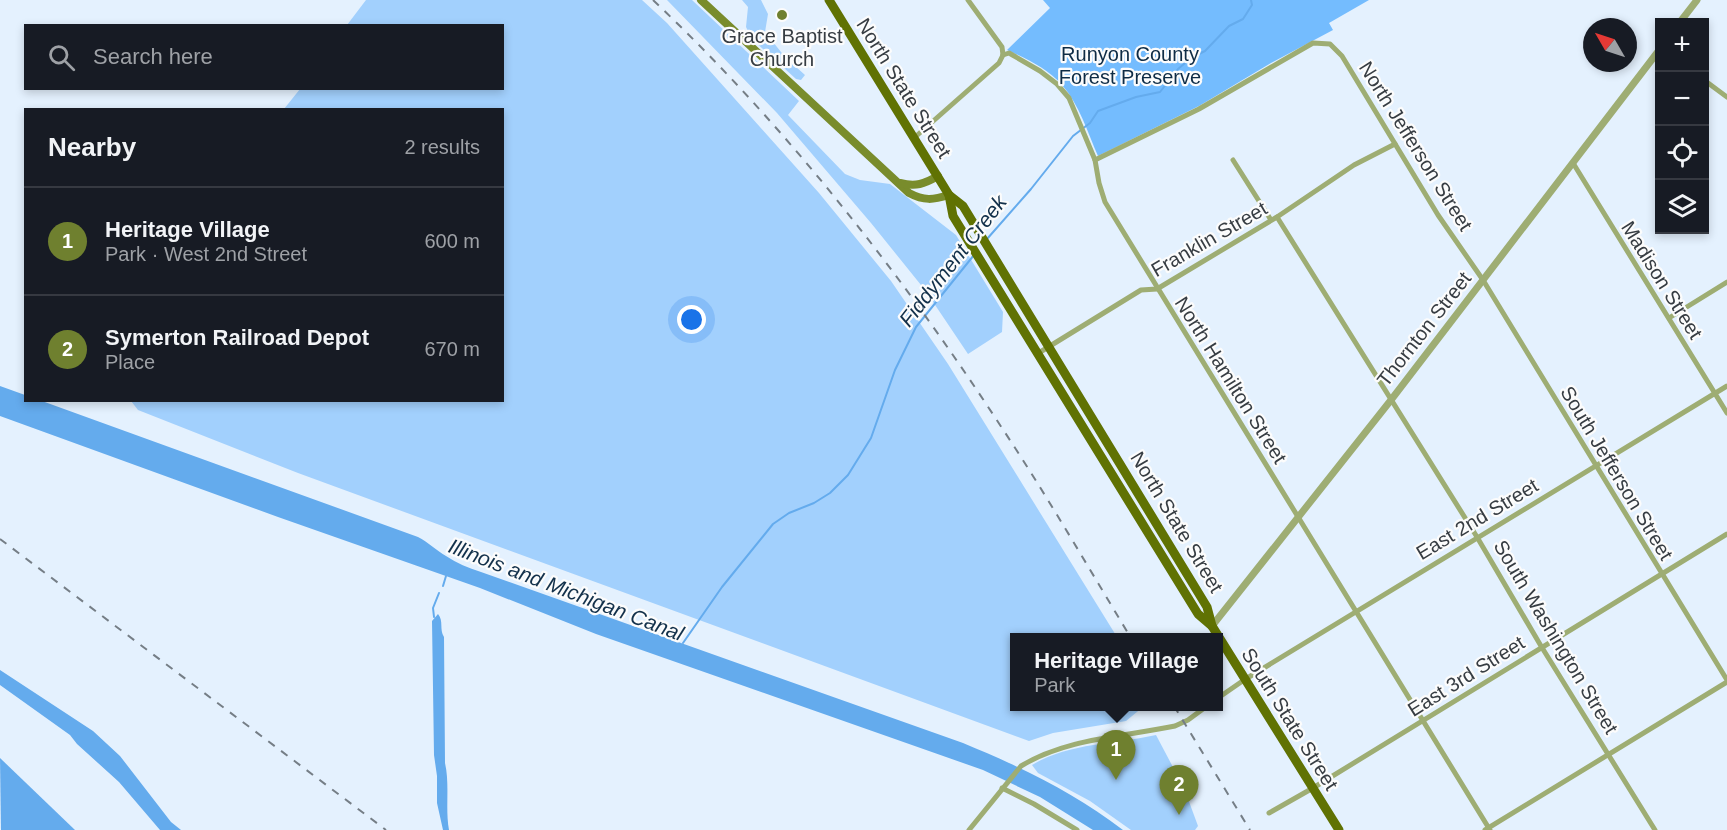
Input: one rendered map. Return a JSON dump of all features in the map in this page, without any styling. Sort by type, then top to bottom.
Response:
[{"type":"main road","points":[[701,0],[909,193],[921,199],[933,200],[949,195]]},
{"type":"main road","name":"North State Street","points":[[829,0],[938,176],[949,195],[953,216],[988,274],[1198,614],[1212,626]]},
{"type":"main road","points":[[900,183],[912,186],[925,184],[938,176]]},
{"type":"main road","name":"North State Street","points":[[949,195],[963,206],[971,219],[1207,607],[1212,626]]},
{"type":"main road","name":"South State Street","points":[[1212,626],[1216,633]]},
{"type":"main road","name":"South State Street","points":[[1223,645],[1339,830]]},
{"type":"street","points":[[914,138],[999,63],[1003,55],[1002,47],[968,0]]},
{"type":"street","points":[[1683,18],[1697,0]]},
{"type":"street","name":"North Jefferson Street","points":[[1095,160],[1199,109],[1313,43],[1330,44],[1342,56],[1438,215],[1483,280]]},
{"type":"street","name":"North Hamilton Street","points":[[1003,55],[1010,53],[1018,57],[1057,84],[1069,98],[1095,160],[1105,202],[1357,610],[1488,829]]},
{"type":"street","name":"Thornton Street","points":[[1212,626],[1391,400],[1655,54]]},
{"type":"street","points":[[1709,84],[1727,97]]},
{"type":"street","name":"Franklin Street","points":[[1037,354],[1141,290],[1157,289],[1274,219],[1354,165],[1395,144]]},
{"type":"street","name":"South Washington Street","points":[[1233,160],[1274,219],[1478,537],[1541,646],[1655,830]]},
{"type":"street","name":"Madison Street","points":[[1573,163],[1620,243],[1727,413]]},
{"type":"street","name":"South Jefferson Street","points":[[1483,280],[1727,681]]},
{"type":"street","points":[[1669,318],[1727,282]]},
{"type":"street","name":"East 2nd Street","points":[[1223,695],[1357,610],[1727,386]]},
{"type":"street","name":"East 3rd Street","points":[[1269,813],[1727,534]]},
{"type":"street","points":[[1488,829],[1727,681]]},
{"type":"street","points":[[969,830],[1021,766],[1041,755],[1069,745],[1174,726],[1200,711]]},
{"type":"street","points":[[1002,788],[1077,830]]},
{"type":"shaded area","points":[[366,0],[642,0],[667,23],[819,193],[891,281],[948,364],[1115,633],[1010,633],[1010,711],[1138,711],[1126,721],[1053,733],[1029,741],[298,473],[138,410],[132,402],[504,402],[504,108],[285,108],[299,90],[504,90],[504,24],[348,24]]},
{"type":"shaded area","points":[[667,0],[692,0],[799,101],[788,115],[845,174],[860,180],[890,184],[956,235],[1003,312],[1002,332],[968,354],[925,290],[871,223],[777,113]]},
{"type":"shaded area","points":[[742,0],[761,0],[768,14],[765,32],[785,57],[805,75],[801,80],[796,79],[752,39],[746,27],[748,7]]},
{"type":"shaded area","name":"Illinois and Michigan Canal","points":[[0,386],[24,395],[24,402],[45,402],[418,537],[450,559],[472,569],[963,743],[1046,781],[1123,830],[1093,830],[1040,797],[983,770],[596,634],[480,588],[0,416]]},
{"type":"shaded area","points":[[438,614],[444,637],[445,763],[449,830],[443,830],[437,803],[434,755],[432,621]]},
{"type":"shaded area","points":[[0,670],[93,731],[120,756],[171,822],[181,830],[160,830],[119,782],[70,735],[0,685]]},
{"type":"shaded area","points":[[1156,735],[1184,788],[1198,826],[1195,830],[1131,830],[1090,801],[1038,773],[1032,765],[1061,752],[1077,748]]},
{"type":"shaded area","points":[[0,758],[75,830],[1,830]]},
{"type":"green space","name":"Runyon County Forest Preserve","points":[[1043,0],[1369,0],[1329,23],[1333,30],[1271,63],[1199,106],[1098,156],[1078,110],[1062,85],[1044,69],[1007,50],[1050,8]]},
{"type":"waterway","name":"Fiddyment Creek","points":[[987,239],[1073,136],[1090,123],[1098,111],[1136,97],[1160,92],[1178,69],[1191,58],[1205,51],[1229,26],[1243,19],[1252,5],[1251,0]]},
{"type":"waterway","name":"Fiddyment Creek","points":[[683,643],[722,587],[773,524],[789,513],[814,503],[830,493],[848,475],[871,438],[895,370],[916,327],[974,255]]},
{"type":"waterway","points":[[443,586],[446,576]]},
{"type":"waterway","points":[[434,617],[433,608],[439,593]]},
{"type":"railway","points":[[653,0],[749,98],[839,202],[881,257],[962,368],[1017,451],[1128,633]]},
{"type":"railway","points":[[0,539],[386,830]]},
{"type":"railway","points":[[1177,711],[1250,830]]},
{"type":"place","name":"Grace Baptist Church","points":[[782,15]]},
{"type":"place","name":"Heritage Village","points":[[1116,780]]},
{"type":"place","name":"Symerton Railroad Depot","points":[[1179,815]]}]
